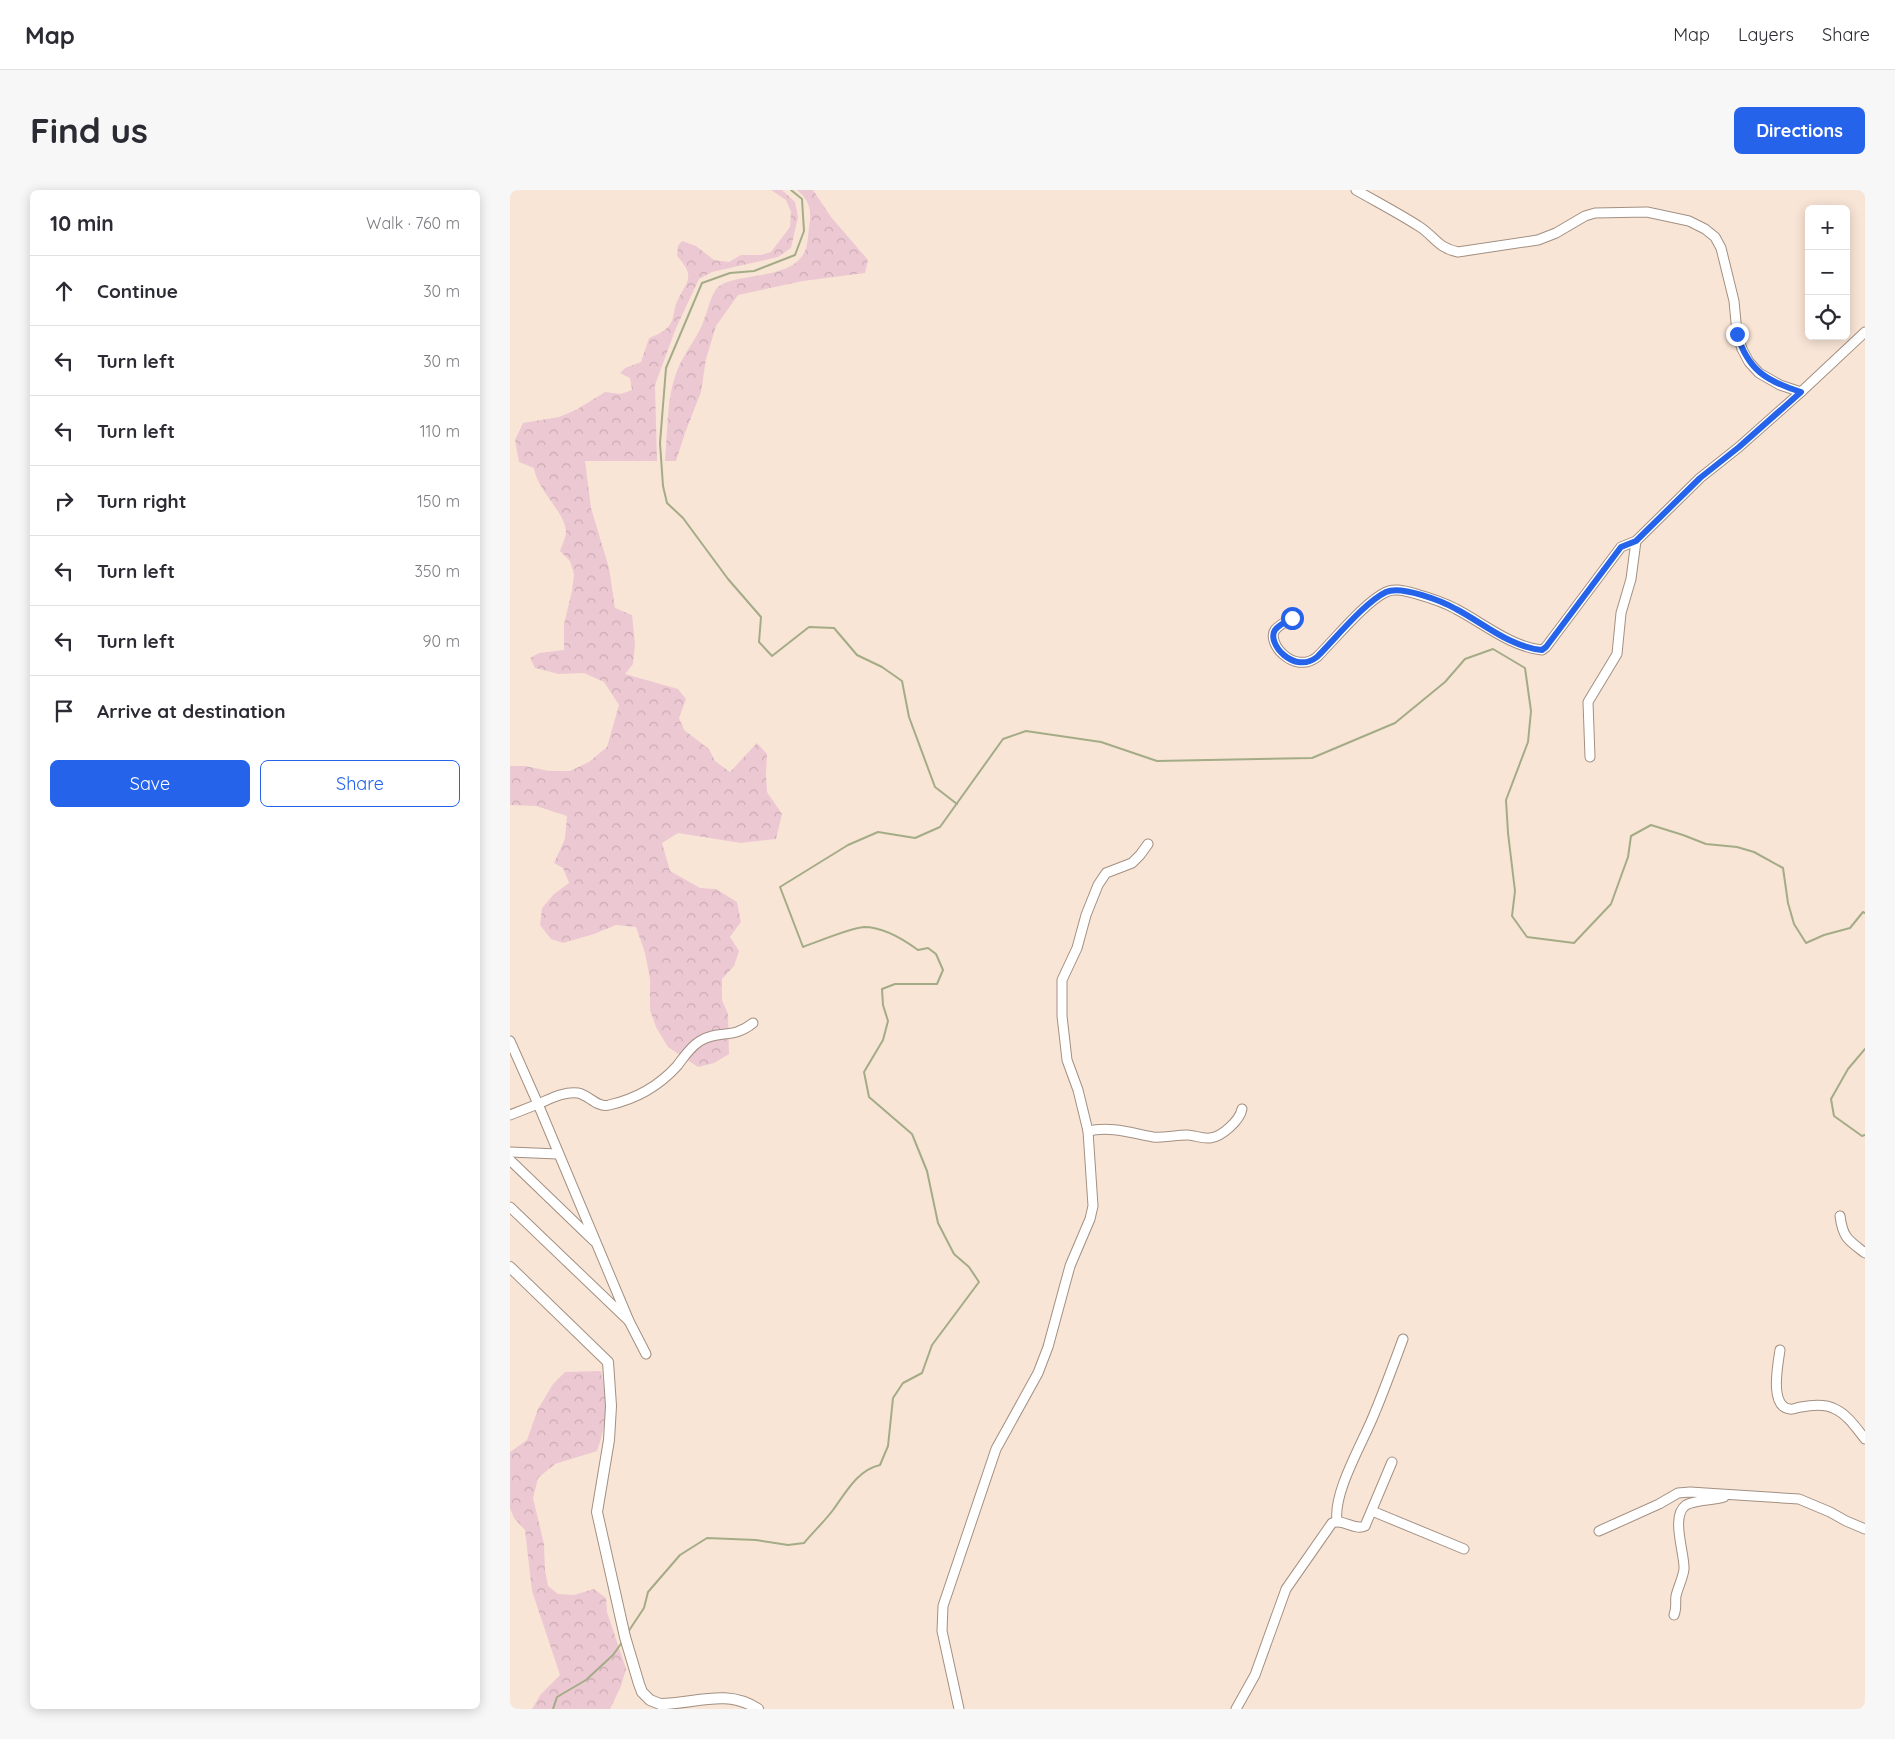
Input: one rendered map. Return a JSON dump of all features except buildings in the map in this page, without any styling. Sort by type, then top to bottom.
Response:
[{"type":"street","points":[[1356,190],[1421,227],[1438,244],[1458,252],[1538,240],[1595,213],[1647,212],[1689,221],[1705,229],[1715,237],[1721,248],[1734,301],[1737,334],[1749,362],[1759,373],[1780,385],[1801,392]]},
{"type":"street","points":[[1292,618],[1276,629],[1274,633],[1275,641],[1282,654],[1294,662],[1301,663],[1307,663],[1317,657],[1372,601],[1392,589],[1403,590],[1434,600],[1456,609],[1500,635],[1535,650],[1542,650],[1621,547],[1636,541],[1700,478],[1739,447],[1865,332]]},
{"type":"street","points":[[1590,756],[1588,702],[1617,654],[1621,613],[1630,584],[1636,541]]},
{"type":"street","points":[[960,1709],[942,1631],[943,1606],[996,1449],[1038,1372],[1048,1347],[1070,1266],[1090,1219],[1093,1206],[1088,1131],[1078,1090],[1067,1060],[1062,1016],[1062,980],[1077,948],[1086,915],[1098,885],[1106,873],[1132,863],[1148,844]]},
{"type":"street","points":[[510,1115],[572,1093],[585,1096],[604,1106],[636,1097],[651,1090],[671,1073],[693,1046],[701,1040],[714,1035],[739,1033],[753,1023]]},
{"type":"street","points":[[510,1041],[629,1321],[646,1354]]},
{"type":"street","points":[[1088,1131],[1107,1129],[1159,1137],[1186,1135],[1211,1138],[1236,1122],[1241,1116],[1242,1109]]},
{"type":"street","points":[[510,1152],[558,1154]]},
{"type":"street","points":[[510,1160],[598,1245]]},
{"type":"street","points":[[510,1206],[629,1321]]},
{"type":"street","points":[[1840,1216],[1842,1230],[1847,1240],[1865,1253]]},
{"type":"street","points":[[510,1267],[608,1362],[611,1406],[609,1440],[597,1512],[625,1637],[642,1692],[659,1707],[727,1697],[740,1700],[758,1709]]},
{"type":"street","points":[[1337,1521],[1337,1506],[1349,1470],[1375,1412],[1403,1339]]},
{"type":"street","points":[[1780,1350],[1777,1398],[1784,1407],[1790,1410],[1804,1406],[1823,1405],[1836,1409],[1855,1426],[1865,1439]]},
{"type":"street","points":[[1236,1709],[1255,1675],[1286,1589],[1332,1524],[1337,1521],[1362,1528],[1365,1526],[1392,1462]]},
{"type":"street","points":[[1599,1531],[1659,1504],[1678,1493],[1690,1492],[1799,1499],[1865,1529]]},
{"type":"street","points":[[1674,1615],[1676,1595],[1684,1569],[1679,1544],[1682,1511],[1691,1504],[1730,1495]]},
{"type":"street","points":[[1372,1511],[1464,1549]]},
{"type":"green space","points":[[771,190],[782,190],[795,202],[798,217],[791,248],[778,257],[712,272],[699,279],[676,328],[655,385],[657,461],[585,461],[591,508],[609,568],[615,608],[632,615],[635,644],[633,664],[625,674],[678,689],[686,699],[679,718],[684,730],[709,749],[715,761],[730,772],[757,743],[767,754],[767,792],[782,814],[776,839],[741,843],[678,833],[662,843],[670,871],[700,888],[716,889],[737,902],[741,922],[730,937],[739,951],[734,966],[722,979],[722,1000],[728,1014],[729,1054],[714,1063],[698,1067],[668,1047],[656,1027],[650,1010],[650,979],[645,953],[636,927],[616,925],[563,943],[551,939],[540,925],[542,908],[554,894],[569,883],[563,868],[554,863],[565,839],[567,816],[536,806],[510,805],[510,766],[525,766],[549,771],[570,771],[589,762],[607,747],[619,705],[604,682],[584,673],[559,674],[535,668],[530,658],[539,653],[564,650],[564,624],[574,574],[570,561],[560,551],[566,534],[561,516],[540,485],[534,468],[519,462],[515,440],[523,423],[559,417],[576,410],[605,392],[621,394],[632,390],[630,378],[620,373],[625,368],[641,362],[649,338],[669,327],[676,304],[688,280],[687,270],[677,256],[678,246],[682,241],[696,246],[714,260],[729,262],[741,255],[761,255],[771,252],[790,227],[791,212],[786,200]]},
{"type":"green space","points":[[797,190],[813,190],[831,217],[868,260],[865,273],[803,281],[738,295],[716,326],[706,359],[701,392],[676,461],[665,461],[668,411],[675,375],[702,326],[711,299],[717,288],[735,280],[787,268],[797,262],[804,253],[808,241],[810,211],[805,198]]},
{"type":"green space","points":[[601,1371],[605,1420],[597,1451],[555,1464],[538,1478],[533,1498],[544,1544],[548,1586],[558,1594],[574,1595],[594,1589],[606,1598],[607,1612],[626,1669],[621,1686],[610,1709],[532,1709],[541,1694],[560,1675],[532,1591],[525,1530],[514,1518],[510,1508],[510,1452],[527,1440],[538,1409],[553,1384],[565,1372]]},
{"type":"waterway","points":[[791,190],[802,199],[804,231],[795,255],[754,271],[730,273],[702,283],[666,368],[660,443],[663,486],[667,503],[683,518],[728,579],[761,617],[759,642],[772,656],[809,627],[834,628],[857,655],[882,667],[902,681],[909,717],[935,787],[957,804]]},
{"type":"waterway","points":[[628,1632],[644,1608],[648,1592],[680,1555],[707,1538],[756,1540],[788,1545],[804,1543],[830,1514],[858,1477],[880,1465],[888,1446],[893,1398],[903,1383],[922,1373],[932,1345],[979,1282],[969,1267],[954,1254],[938,1223],[927,1171],[912,1134],[869,1097],[864,1072],[883,1040],[888,1021],[883,1005],[882,989],[895,984],[937,984],[943,970],[936,954],[928,948],[918,950],[885,931],[864,927],[842,932],[803,947],[780,887],[848,845],[878,832],[915,838],[940,827],[1003,739],[1026,731],[1101,742],[1157,761],[1312,758],[1395,723],[1445,682],[1465,659],[1493,649],[1525,668],[1531,711],[1528,742],[1506,800],[1515,891],[1512,916],[1527,937],[1574,943],[1611,904],[1628,857],[1631,836],[1651,825],[1706,844],[1737,847],[1754,852],[1783,868],[1788,903],[1794,924],[1806,943],[1824,935],[1850,928],[1863,912],[1865,913]]},
{"type":"waterway","points":[[1865,1049],[1848,1069],[1831,1099],[1834,1116],[1862,1136],[1865,1135]]},
{"type":"waterway","points":[[553,1709],[557,1697],[586,1680],[613,1655],[623,1641]]},
{"type":"route","points":[[1292,618],[1276,629],[1274,633],[1275,641],[1282,654],[1294,662],[1301,663],[1307,663],[1317,657],[1372,601],[1384,592],[1392,589],[1403,590],[1434,600],[1456,609],[1500,635],[1535,650],[1542,650],[1621,547],[1636,541],[1700,478],[1739,447],[1801,392],[1780,385],[1759,373],[1749,362],[1737,334]]}]
